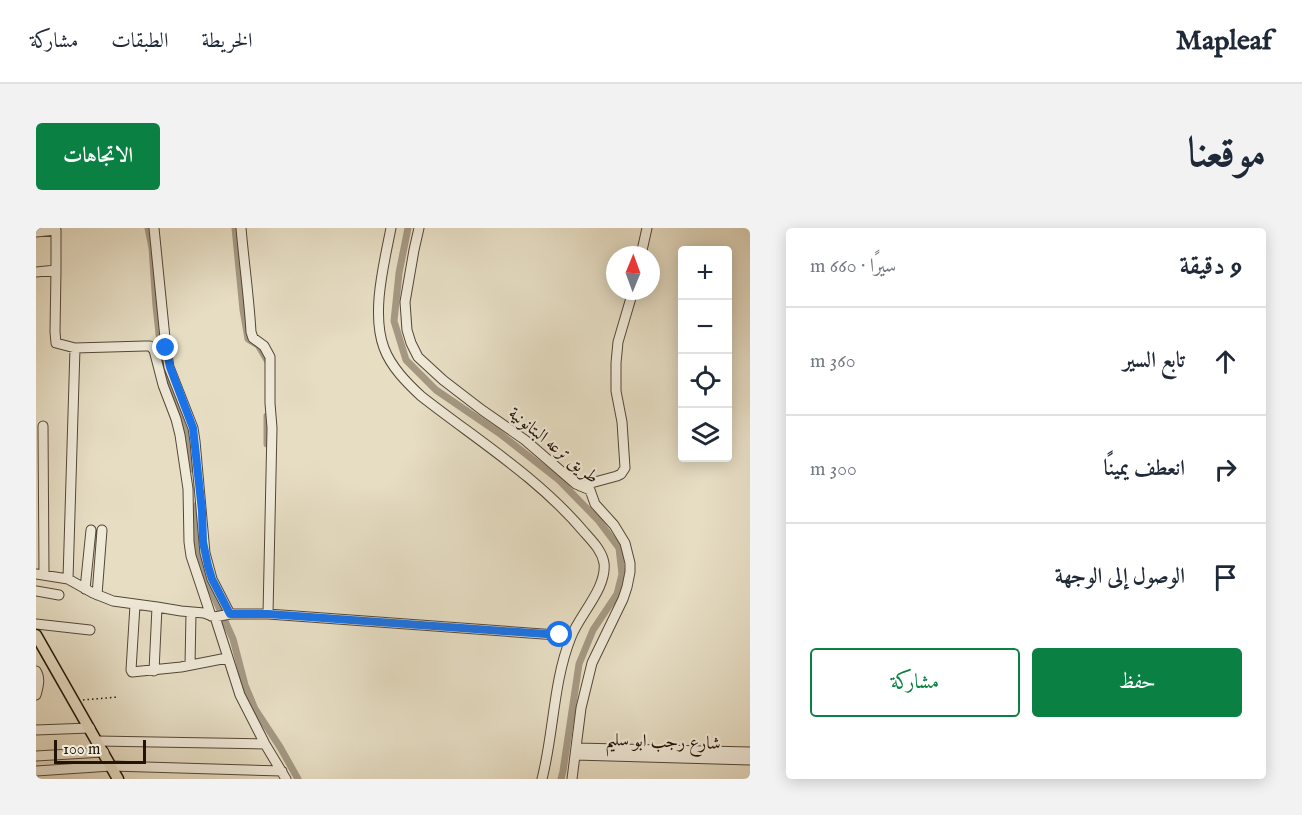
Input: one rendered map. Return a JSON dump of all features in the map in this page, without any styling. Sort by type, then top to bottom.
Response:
[{"type":"main road","points":[[37,639],[118,779]]},
{"type":"street","points":[[154,228],[166,348],[170,367],[193,428],[203,542],[227,658],[240,696],[284,775]]},
{"type":"street","points":[[241,228],[251,336],[264,346],[270,357],[272,428],[268,614]]},
{"type":"street","points":[[392,228],[385,257],[379,310],[381,336],[390,360],[421,396],[531,479],[552,498],[580,527],[601,554],[604,563],[602,580],[572,636],[557,691],[542,779]]},
{"type":"street","name":"طريق ترعه البتانونية","points":[[419,228],[405,298],[407,330],[418,357],[443,380],[525,440],[580,486],[590,490],[596,504],[614,525],[628,552],[630,572],[627,587],[592,663],[581,708],[572,779]]},
{"type":"street","points":[[643,246],[647,228]]},
{"type":"street","points":[[36,232],[52,229],[56,270],[55,340],[59,344],[75,348],[150,346],[154,350],[180,435],[188,489],[191,556],[220,616]]},
{"type":"street","points":[[36,272],[56,270]]},
{"type":"street","points":[[580,486],[617,476],[625,468],[622,422],[616,391],[616,363],[618,342],[630,300]]},
{"type":"street","points":[[68,579],[75,348]]},
{"type":"street","points":[[43,426],[40,574],[68,579],[113,601],[191,613],[220,616],[268,614],[572,636]]},
{"type":"street","points":[[86,588],[91,530]]},
{"type":"street","points":[[97,595],[102,530]]},
{"type":"street","points":[[36,591],[59,595]]},
{"type":"street","points":[[135,605],[131,672],[154,671],[227,658]]},
{"type":"street","points":[[154,671],[157,607]]},
{"type":"street","points":[[190,665],[191,613]]},
{"type":"street","points":[[36,624],[90,630]]},
{"type":"street","points":[[36,671],[39,678],[36,695]]},
{"type":"street","points":[[36,730],[90,729]]},
{"type":"street","points":[[97,741],[265,744]]},
{"type":"street","points":[[36,756],[104,752]]},
{"type":"street","name":"شارع رجب ابو سليم","points":[[576,752],[750,752]]},
{"type":"street","name":"شارع رجب ابو سليم","points":[[576,752],[750,760]]},
{"type":"street","points":[[36,771],[111,766],[284,775]]},
{"type":"path","points":[[73,701],[118,697]]},
{"type":"waterway","points":[[148,228],[152,248],[161,352],[171,389],[186,423],[194,470]]},
{"type":"waterway","points":[[235,228],[248,339],[258,345],[267,360]]},
{"type":"waterway","points":[[408,228],[399,273],[394,321],[406,360],[436,390],[499,433],[559,480],[598,520],[619,548],[622,574],[617,594],[593,630],[579,664],[561,779]]},
{"type":"waterway","points":[[267,416],[267,444]]},
{"type":"waterway","points":[[197,505],[196,545],[203,572],[233,639],[245,685],[255,709],[298,779]]},
{"type":"route","points":[[166,348],[170,367],[193,428],[203,542],[208,566],[230,614],[268,614],[560,635]]}]
